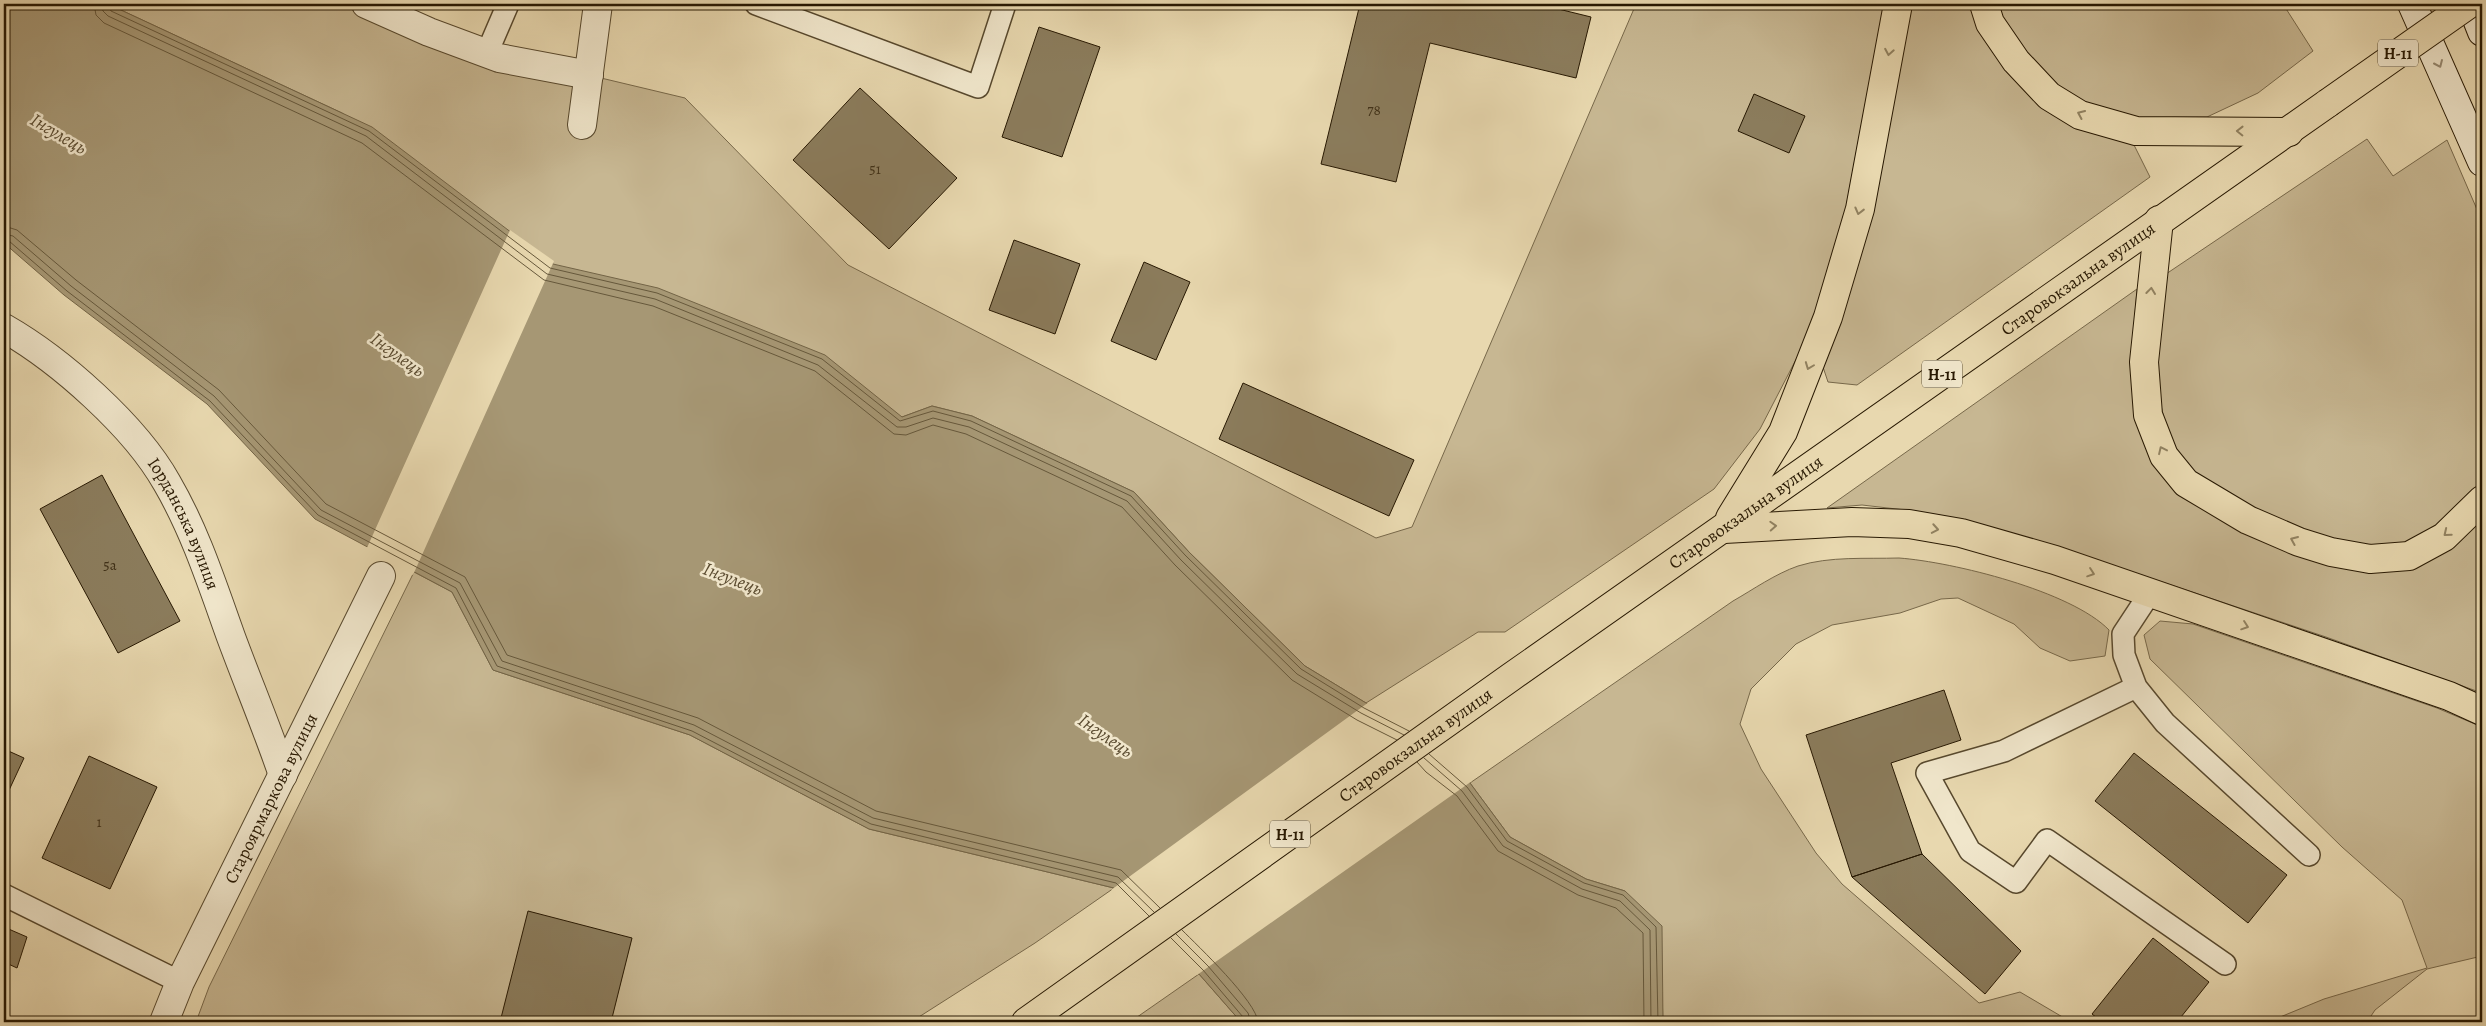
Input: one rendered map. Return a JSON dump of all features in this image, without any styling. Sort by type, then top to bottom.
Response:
[{"type":"main road","points":[[1724,528],[1783,432],[1828,317],[1860,209],[1898,4]]},
{"type":"main road","points":[[1984,4],[1990,23],[2016,61],[2049,96],[2080,115],[2136,131],[2289,132]]},
{"type":"main road","name":"Старовокзальна вулиця","points":[[1026,1022],[1511,677],[2470,4]]},
{"type":"main road","points":[[2160,220],[2144,362],[2148,415],[2164,456],[2186,483],[2248,520],[2299,542],[2331,552],[2370,559],[2410,556],[2444,537],[2482,500]]},
{"type":"main road","points":[[1724,528],[1852,522],[1909,524],[1961,534],[2055,560],[2449,696],[2482,711]]},
{"type":"street","points":[[366,4],[429,32],[515,62],[559,68],[589,75]]},
{"type":"street","points":[[582,125],[598,4]]},
{"type":"street","points":[[2412,4],[2482,162]]},
{"type":"street","points":[[2470,4],[2482,32]]},
{"type":"street","name":"Іорданська вулиця","points":[[4,328],[32,344],[132,434],[167,482],[196,539],[283,775]]},
{"type":"street","name":"Староярмаркова вулиця","points":[[164,1022],[180,982],[382,576]]},
{"type":"lane","points":[[487,52],[508,4]]},
{"type":"lane","points":[[756,4],[978,87],[1005,4]]},
{"type":"lane","points":[[2150,593],[2123,634],[2124,655],[2136,687],[2165,723],[2308,855]]},
{"type":"lane","points":[[2136,687],[2004,752],[1927,773],[1970,851],[2016,882],[2046,840],[2225,964]]},
{"type":"lane","points":[[4,895],[180,982]]},
{"type":"shaded area","points":[[108,4],[366,4],[559,68],[685,98],[848,265],[1376,538],[1412,527],[1636,4],[1884,4],[1845,213],[1818,317],[1760,429],[1714,489],[1505,632],[1478,632],[1366,703],[1305,666],[1189,552],[1134,492],[972,416],[932,406],[902,417],[780,451],[509,232],[342,113]]},
{"type":"shaded area","points":[[1910,4],[1970,4],[1980,30],[2133,143],[2150,177],[1857,385],[1828,382],[1822,364]]},
{"type":"shaded area","points":[[1997,4],[2283,4],[2313,51],[2258,93],[2207,117],[2137,118],[2086,103],[2057,86],[2026,53],[2003,18]]},
{"type":"shaded area","points":[[2367,139],[2393,176],[2447,140],[2482,221],[2482,482],[2447,517],[2417,539],[2385,547],[2362,546],[2312,533],[2264,512],[2197,476],[2176,449],[2167,428],[2161,407],[2158,363],[2166,274]]},
{"type":"shaded area","points":[[2137,289],[2131,365],[2153,464],[2331,566],[2482,519],[2482,693],[2326,637],[2061,548],[1914,511],[1862,505],[1827,508]]},
{"type":"shaded area","points":[[1899,558],[1949,565],[1979,572],[2040,591],[2068,603],[2091,616],[2109,630],[2105,656],[2070,661],[2040,648],[2014,624],[1958,598],[1941,599],[1900,613],[1832,625],[1796,644],[1751,689],[1740,724],[1761,769],[1816,853],[1842,884],[1979,1003],[2020,992],[2071,1022],[1663,1022],[1662,993],[1625,891],[1586,879],[1510,837],[1470,783],[1733,601],[1773,577],[1798,566],[1823,561]]},
{"type":"shaded area","points":[[414,572],[452,592],[493,670],[690,735],[869,829],[1114,888],[1035,943],[911,1022],[196,1022],[209,987]]},
{"type":"shaded area","points":[[2160,621],[2193,624],[2437,708],[2482,727],[2482,956],[2427,969],[2375,1010],[2367,1022],[2268,1022],[2324,999],[2427,968],[2402,900],[2342,847],[2150,659],[2144,635]]},
{"type":"shaded area","points":[[1199,974],[1241,1022],[1130,1022]]},
{"type":"water","name":"Інгулець","points":[[4,4],[108,4],[372,127],[553,264],[658,288],[825,355],[902,417],[932,406],[972,416],[1134,492],[1189,552],[1305,666],[1366,703],[1411,726],[1438,758],[1470,783],[1510,837],[1586,879],[1625,891],[1662,926],[1663,1022],[1241,1022],[1199,974],[1114,888],[869,829],[690,735],[493,670],[452,592],[315,519],[207,404],[64,295],[4,243]]},
{"type":"pier","points":[[510,230],[554,261],[413,575],[366,550]]},
{"type":"pier","points":[[1369,702],[1413,724],[1440,756],[1472,781],[1197,975],[1111,890]]},
{"type":"building","points":[[1360,4],[1538,4],[1591,17],[1576,78],[1430,43],[1396,182],[1321,164]]},
{"type":"building","points":[[1039,27],[1100,47],[1062,157],[1002,137]]},
{"type":"building","points":[[860,88],[957,178],[889,249],[793,160]]},
{"type":"building","points":[[1754,94],[1805,116],[1789,153],[1738,131]]},
{"type":"building","points":[[1014,240],[1080,264],[1055,334],[989,310]]},
{"type":"building","points":[[1144,262],[1190,282],[1156,360],[1111,341]]},
{"type":"building","points":[[1243,383],[1414,460],[1389,516],[1219,439]]},
{"type":"building","points":[[102,475],[180,621],[118,653],[40,509]]},
{"type":"building","points":[[1944,690],[1961,740],[1891,763],[1922,854],[1852,877],[1806,735]]},
{"type":"building","points":[[4,749],[24,758],[4,801]]},
{"type":"building","points":[[2134,753],[2287,875],[2248,923],[2095,801]]},
{"type":"building","points":[[89,756],[157,787],[110,889],[42,858]]},
{"type":"building","points":[[1922,854],[2021,951],[1985,994],[1852,877]]},
{"type":"building","points":[[528,911],[632,938],[611,1022],[500,1022]]},
{"type":"building","points":[[4,927],[27,937],[17,968],[4,962]]},
{"type":"building","points":[[2153,938],[2209,982],[2177,1022],[2102,1022],[2092,1014]]}]
